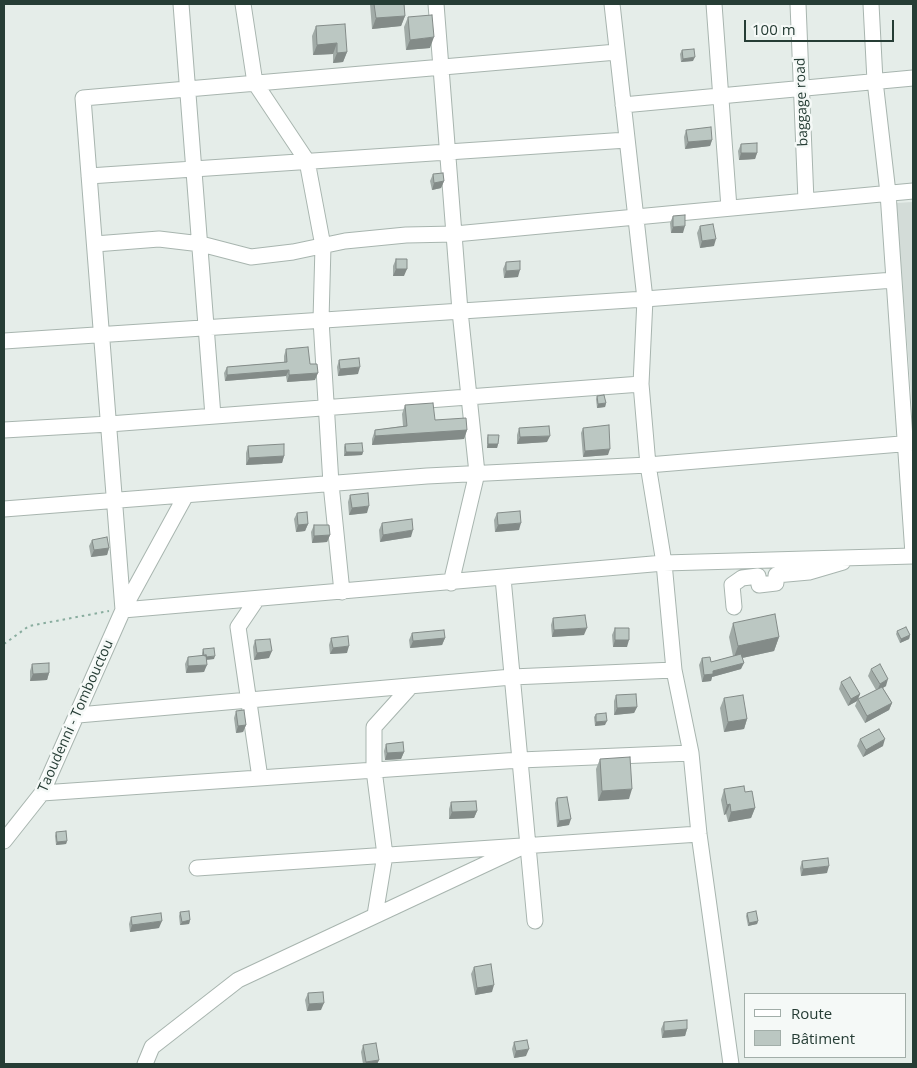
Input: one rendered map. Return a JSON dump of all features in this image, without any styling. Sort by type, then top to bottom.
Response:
[{"type":"street","points":[[181,4],[213,416]]},
{"type":"street","points":[[243,4],[255,83],[307,161],[323,246],[321,320],[331,484],[342,592]]},
{"type":"street","points":[[436,4],[460,311],[477,474],[451,582]]},
{"type":"street","points":[[612,4],[645,299],[641,384],[648,465],[664,564],[674,670],[691,753],[699,834],[731,1064]]},
{"type":"street","points":[[714,4],[729,208]]},
{"type":"street","name":"baggage road","points":[[798,4],[806,201]]},
{"type":"street","points":[[617,52],[83,98],[123,610],[664,564],[913,555],[909,443],[888,194],[875,81],[871,4]]},
{"type":"street","points":[[623,105],[913,78]]},
{"type":"street","points":[[89,176],[627,140]]},
{"type":"street","points":[[95,244],[160,239],[201,244],[251,257],[293,252],[345,241],[406,235],[454,234],[913,191]]},
{"type":"street","points":[[4,341],[645,299],[894,280]]},
{"type":"street","points":[[4,430],[109,424],[641,384]]},
{"type":"street","points":[[4,509],[477,474],[648,465],[909,443]]},
{"type":"street","name":"Taoudenni - Tombouctou","points":[[4,841],[42,793],[123,610],[186,495]]},
{"type":"street","points":[[734,606],[732,585],[742,578],[758,576],[759,585],[776,583],[776,575],[810,572],[859,557]]},
{"type":"street","points":[[503,578],[535,921]]},
{"type":"street","points":[[257,599],[238,627],[260,778]]},
{"type":"street","points":[[78,715],[512,677],[674,670]]},
{"type":"street","points":[[375,916],[385,855],[374,770],[374,728],[411,686]]},
{"type":"street","points":[[42,793],[520,760],[691,753]]},
{"type":"street","points":[[197,868],[699,834]]},
{"type":"street","points":[[145,1064],[152,1047],[238,980],[528,845]]},
{"type":"path","points":[[4,644],[29,626],[93,612],[123,610]]},
{"type":"shaded area","points":[[913,202],[913,417],[896,203]]},
{"type":"building","points":[[374,4],[404,4],[405,16],[376,18]]},
{"type":"building","points":[[432,15],[434,37],[410,40],[408,17]]},
{"type":"building","points":[[345,24],[347,52],[337,53],[337,43],[317,45],[316,26]]},
{"type":"building","points":[[694,49],[695,57],[683,59],[682,50]]},
{"type":"building","points":[[711,127],[712,140],[688,142],[686,130]]},
{"type":"building","points":[[757,143],[757,153],[741,153],[741,144]]},
{"type":"building","points":[[443,173],[444,181],[434,183],[433,174]]},
{"type":"building","points":[[685,215],[685,226],[673,227],[673,216]]},
{"type":"building","points":[[713,224],[716,239],[702,241],[700,226]]},
{"type":"building","points":[[396,259],[407,259],[407,269],[396,269]]},
{"type":"building","points":[[520,261],[520,270],[506,271],[506,262]]},
{"type":"building","points":[[308,347],[310,364],[317,364],[318,373],[289,375],[289,370],[227,375],[227,367],[287,362],[286,349]]},
{"type":"building","points":[[359,358],[360,367],[340,369],[339,360]]},
{"type":"building","points":[[604,395],[606,403],[598,404],[597,396]]},
{"type":"building","points":[[433,403],[435,420],[466,418],[467,430],[375,436],[375,430],[407,426],[405,405]]},
{"type":"building","points":[[609,425],[610,449],[585,451],[583,428]]},
{"type":"building","points":[[549,426],[550,436],[520,437],[519,428]]},
{"type":"building","points":[[488,435],[499,435],[498,444],[488,444]]},
{"type":"building","points":[[362,443],[363,452],[346,452],[345,444]]},
{"type":"building","points":[[284,444],[284,456],[249,458],[248,446]]},
{"type":"building","points":[[368,493],[369,506],[352,508],[350,495]]},
{"type":"building","points":[[520,511],[521,523],[498,525],[497,513]]},
{"type":"building","points":[[307,512],[308,524],[298,525],[297,513]]},
{"type":"building","points":[[412,519],[413,530],[383,535],[382,523]]},
{"type":"building","points":[[314,525],[329,525],[330,535],[314,536]]},
{"type":"building","points":[[107,537],[109,548],[94,550],[92,540]]},
{"type":"building","points":[[775,614],[779,637],[738,646],[733,623]]},
{"type":"building","points":[[585,615],[587,628],[554,630],[553,618]]},
{"type":"building","points":[[906,627],[910,635],[901,639],[897,631]]},
{"type":"building","points":[[615,628],[629,628],[629,640],[615,640]]},
{"type":"building","points":[[444,630],[445,638],[413,641],[412,633]]},
{"type":"building","points":[[348,636],[349,646],[333,648],[331,638]]},
{"type":"building","points":[[270,639],[272,651],[257,653],[255,640]]},
{"type":"building","points":[[214,648],[215,656],[204,656],[203,649]]},
{"type":"building","points":[[741,654],[744,663],[713,671],[713,674],[704,675],[702,658],[710,657],[711,662]]},
{"type":"building","points":[[206,655],[207,665],[188,666],[188,657]]},
{"type":"building","points":[[49,663],[49,673],[33,674],[32,664]]},
{"type":"building","points":[[880,664],[888,679],[880,684],[871,669]]},
{"type":"building","points":[[850,677],[860,694],[851,699],[841,682]]},
{"type":"building","points":[[882,687],[892,703],[867,716],[858,699]]},
{"type":"building","points":[[636,694],[637,707],[617,708],[616,695]]},
{"type":"building","points":[[743,695],[747,719],[728,722],[724,698]]},
{"type":"building","points":[[244,710],[246,725],[238,726],[236,711]]},
{"type":"building","points":[[606,713],[607,721],[596,722],[596,714]]},
{"type":"building","points":[[879,729],[885,739],[866,750],[860,739]]},
{"type":"building","points":[[403,742],[404,752],[387,753],[386,744]]},
{"type":"building","points":[[630,757],[632,789],[602,791],[600,759]]},
{"type":"building","points":[[744,786],[745,792],[752,791],[755,808],[731,812],[730,804],[727,805],[724,789]]},
{"type":"building","points":[[567,797],[571,819],[559,821],[557,798]]},
{"type":"building","points":[[476,801],[477,811],[452,812],[451,802]]},
{"type":"building","points":[[66,831],[67,841],[57,842],[56,832]]},
{"type":"building","points":[[828,858],[829,866],[803,869],[802,861]]},
{"type":"building","points":[[189,911],[190,920],[182,922],[180,912]]},
{"type":"building","points":[[756,911],[758,921],[749,923],[747,913]]},
{"type":"building","points":[[161,913],[162,921],[132,925],[131,917]]},
{"type":"building","points":[[491,964],[494,985],[477,988],[474,967]]},
{"type":"building","points":[[323,992],[324,1003],[309,1004],[308,993]]},
{"type":"building","points":[[687,1020],[687,1029],[664,1031],[664,1022]]},
{"type":"building","points":[[527,1040],[529,1049],[516,1051],[514,1042]]},
{"type":"building","points":[[376,1043],[379,1060],[366,1062],[363,1045]]}]
